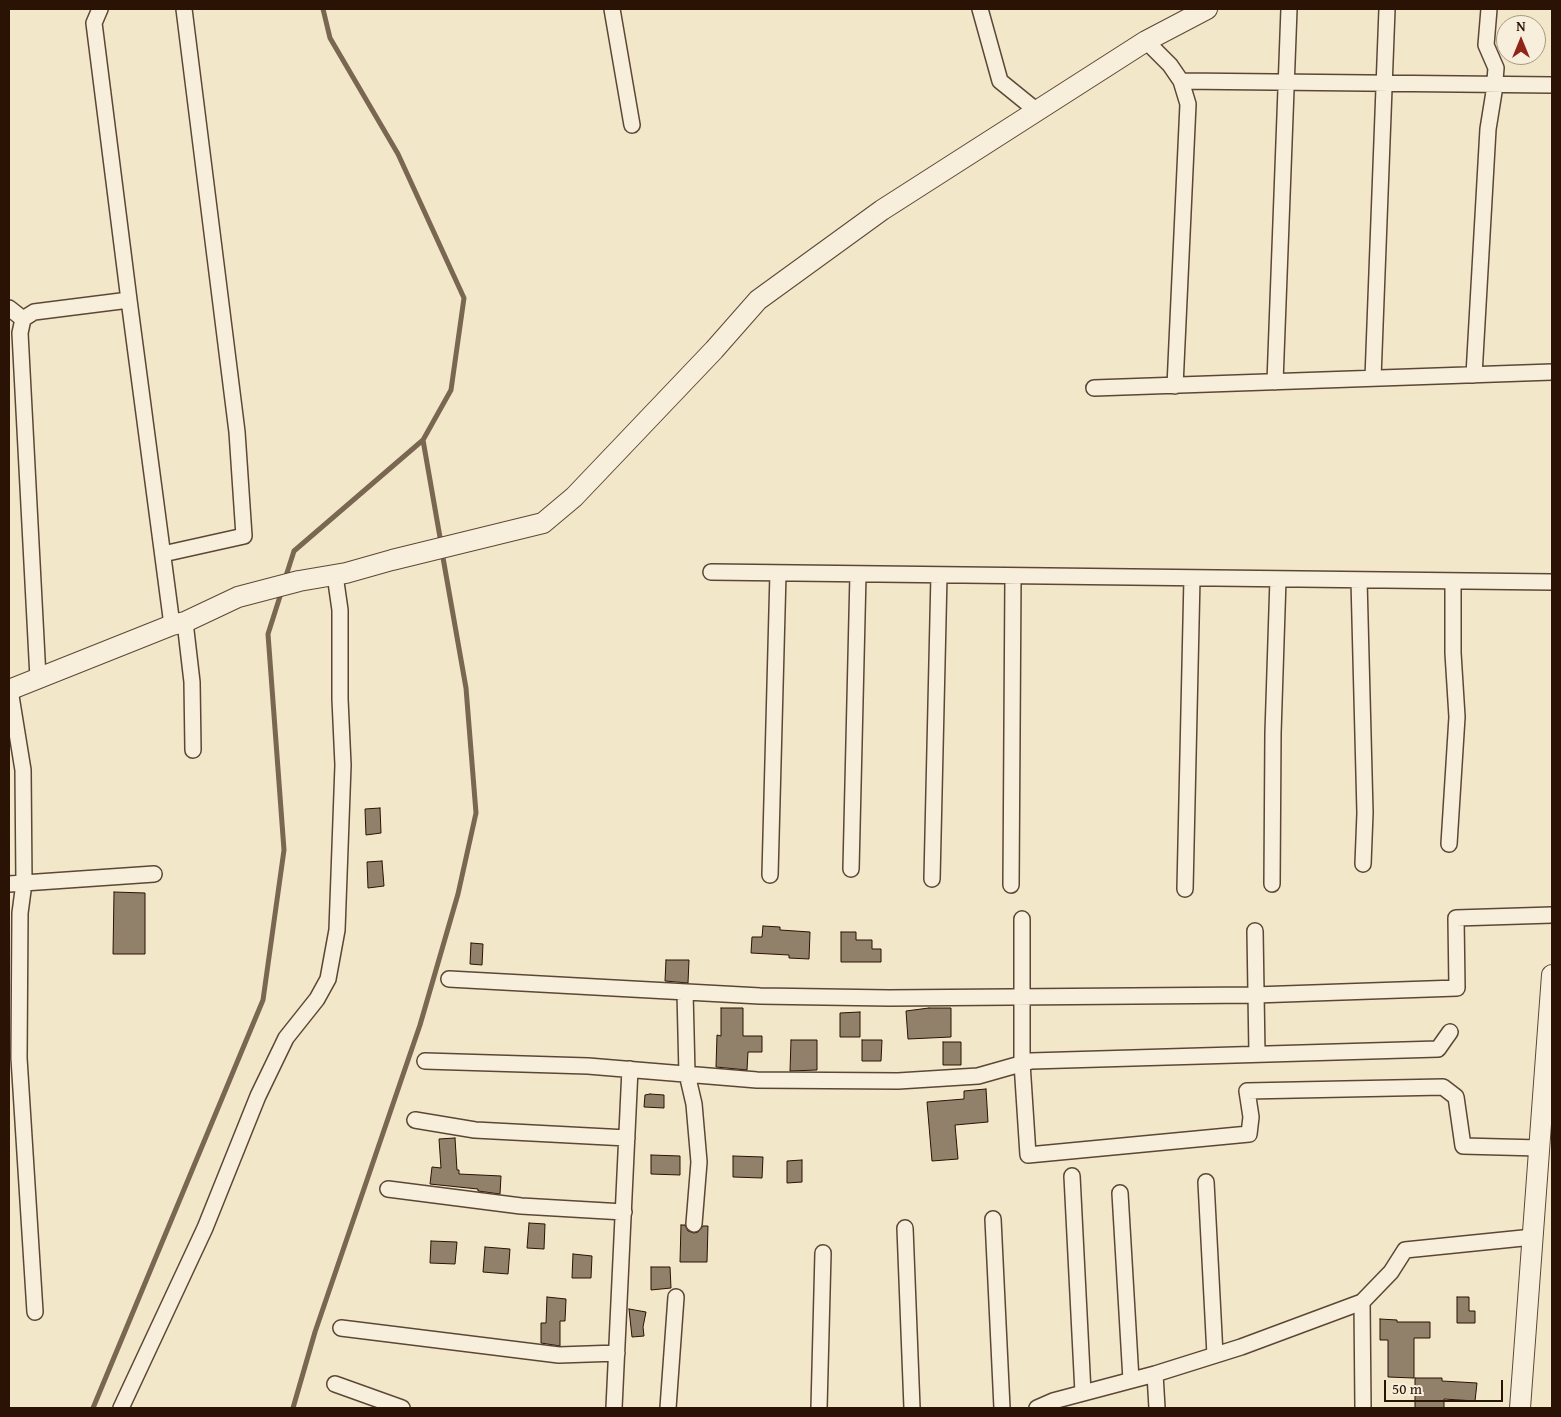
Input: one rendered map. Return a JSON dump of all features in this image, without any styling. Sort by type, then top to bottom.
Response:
[{"type":"street","points":[[100,9],[94,23],[128,300],[163,554],[192,682],[193,750]]},
{"type":"street","points":[[163,554],[244,536],[237,432],[184,9]]},
{"type":"street","points":[[612,9],[632,125]]},
{"type":"street","points":[[980,9],[1000,80],[1037,111]]},
{"type":"street","points":[[35,1312],[20,1058],[14,990],[24,882],[23,770],[9,690],[178,623],[238,597],[543,523],[574,497],[714,350],[758,300],[882,210],[1146,41],[1207,9]]},
{"type":"street","points":[[1275,382],[1289,9]]},
{"type":"street","points":[[1373,378],[1387,9]]},
{"type":"street","points":[[1474,375],[1488,129],[1496,68],[1486,45],[1489,9]]},
{"type":"street","points":[[1146,41],[1170,64],[1181,80],[1188,104],[1175,386]]},
{"type":"street","points":[[1181,80],[1552,85]]},
{"type":"street","points":[[38,678],[20,333],[23,319],[34,312],[128,300]]},
{"type":"street","points":[[9,308],[23,319]]},
{"type":"street","points":[[1094,388],[1552,372]]},
{"type":"street","points":[[711,572],[1552,582]]},
{"type":"street","points":[[770,876],[778,573]]},
{"type":"street","points":[[851,869],[858,574]]},
{"type":"street","points":[[121,1408],[205,1228],[258,1096],[286,1038],[317,999],[328,979],[337,930],[343,765],[340,699],[340,610],[335,575]]},
{"type":"street","points":[[932,879],[939,575]]},
{"type":"street","points":[[1011,885],[1013,576]]},
{"type":"street","points":[[1185,888],[1192,578]]},
{"type":"street","points":[[1272,884],[1273,733],[1278,579]]},
{"type":"street","points":[[1359,580],[1366,813],[1363,864]]},
{"type":"street","points":[[1449,844],[1456,717],[1453,654],[1453,581]]},
{"type":"street","points":[[9,884],[154,874]]},
{"type":"street","points":[[448,978],[760,996],[888,998],[1255,995],[1457,988],[1456,918],[1552,916]]},
{"type":"street","points":[[1022,919],[1022,1063],[1028,1155],[1249,1134],[1251,1117],[1247,1091],[1443,1087],[1456,1097],[1462,1146],[1539,1148]]},
{"type":"street","points":[[1255,930],[1257,1054]]},
{"type":"street","points":[[1520,1408],[1552,975]]},
{"type":"street","points":[[685,992],[687,1074],[694,1104],[699,1162],[694,1224]]},
{"type":"street","points":[[425,1061],[630,1069],[758,1080],[898,1081],[978,1076],[1030,1061],[1438,1049],[1450,1032]]},
{"type":"street","points":[[614,1408],[630,1069]]},
{"type":"street","points":[[415,1120],[476,1130],[627,1138]]},
{"type":"street","points":[[1072,1176],[1083,1393]]},
{"type":"street","points":[[1206,1182],[1215,1355]]},
{"type":"street","points":[[388,1189],[521,1206],[624,1212]]},
{"type":"street","points":[[1120,1193],[1131,1380]]},
{"type":"street","points":[[993,1219],[1002,1408]]},
{"type":"street","points":[[906,1228],[912,1408]]},
{"type":"street","points":[[1037,1408],[1053,1401],[1155,1374],[1215,1355],[1298,1327],[1362,1302],[1391,1272],[1405,1250],[1533,1237]]},
{"type":"street","points":[[819,1408],[823,1253]]},
{"type":"street","points":[[668,1408],[676,1297]]},
{"type":"street","points":[[1362,1302],[1362,1408]]},
{"type":"street","points":[[342,1328],[559,1354],[617,1353]]},
{"type":"street","points":[[1155,1374],[1157,1408]]},
{"type":"street","points":[[336,1384],[402,1408]]},
{"type":"building","points":[[380,808],[381,833],[366,835],[365,809]]},
{"type":"building","points":[[382,861],[384,886],[368,888],[367,862]]},
{"type":"building","points":[[114,892],[145,893],[145,954],[113,954]]},
{"type":"building","points":[[763,926],[780,927],[780,930],[810,932],[809,959],[789,958],[789,955],[751,953],[752,937],[762,937]]},
{"type":"building","points":[[841,932],[856,932],[856,940],[872,940],[872,949],[881,949],[881,962],[841,962]]},
{"type":"building","points":[[471,943],[483,944],[482,965],[470,964]]},
{"type":"building","points":[[666,960],[689,960],[688,983],[665,981]]},
{"type":"building","points":[[721,1008],[743,1008],[743,1036],[762,1036],[762,1052],[748,1052],[747,1070],[716,1067],[717,1035],[721,1036]]},
{"type":"building","points":[[951,1008],[951,1037],[908,1039],[906,1011]]},
{"type":"building","points":[[860,1012],[860,1037],[840,1037],[840,1013]]},
{"type":"building","points":[[791,1040],[817,1040],[817,1070],[790,1071]]},
{"type":"building","points":[[862,1040],[882,1040],[881,1061],[862,1061]]},
{"type":"building","points":[[943,1042],[961,1042],[961,1065],[943,1065]]},
{"type":"building","points":[[986,1089],[988,1122],[955,1125],[958,1159],[932,1161],[927,1102],[964,1099],[964,1091]]},
{"type":"building","points":[[645,1095],[664,1095],[664,1108],[644,1107]]},
{"type":"building","points":[[455,1138],[457,1170],[459,1170],[459,1174],[501,1176],[500,1194],[478,1191],[478,1189],[430,1184],[432,1167],[441,1168],[439,1139]]},
{"type":"building","points":[[651,1155],[680,1156],[680,1175],[651,1174]]},
{"type":"building","points":[[733,1156],[763,1157],[762,1178],[733,1177]]},
{"type":"building","points":[[802,1160],[802,1182],[787,1183],[787,1161]]},
{"type":"building","points":[[529,1223],[545,1224],[544,1249],[527,1248]]},
{"type":"building","points":[[681,1225],[685,1225],[688,1231],[694,1233],[698,1232],[703,1226],[708,1226],[707,1262],[680,1262]]},
{"type":"building","points":[[431,1241],[457,1242],[455,1264],[430,1263]]},
{"type":"building","points":[[485,1247],[510,1249],[508,1274],[483,1272]]},
{"type":"building","points":[[573,1254],[592,1256],[591,1278],[572,1278]]},
{"type":"building","points":[[651,1267],[670,1267],[671,1288],[651,1290]]},
{"type":"building","points":[[547,1297],[566,1299],[565,1321],[560,1321],[560,1346],[541,1343],[541,1323],[546,1323]]},
{"type":"building","points":[[1457,1297],[1469,1297],[1469,1311],[1475,1311],[1475,1323],[1457,1323]]},
{"type":"building","points":[[629,1309],[646,1312],[643,1327],[644,1336],[632,1337]]},
{"type":"building","points":[[1380,1319],[1397,1320],[1397,1322],[1430,1322],[1430,1338],[1414,1338],[1414,1378],[1388,1377],[1388,1340],[1380,1340]]},
{"type":"building","points":[[1415,1378],[1442,1378],[1442,1381],[1477,1383],[1475,1401],[1444,1399],[1444,1408],[1415,1408]]},
{"type":"waterway","points":[[323,9],[330,38],[398,154],[464,298],[451,390],[423,440],[441,543]]},
{"type":"waterway","points":[[285,579],[294,551],[423,440]]},
{"type":"waterway","points":[[293,1408],[315,1332],[420,1025],[458,894],[476,813],[466,688],[442,552]]},
{"type":"waterway","points":[[93,1408],[263,1000],[284,850],[268,634],[282,590]]}]
